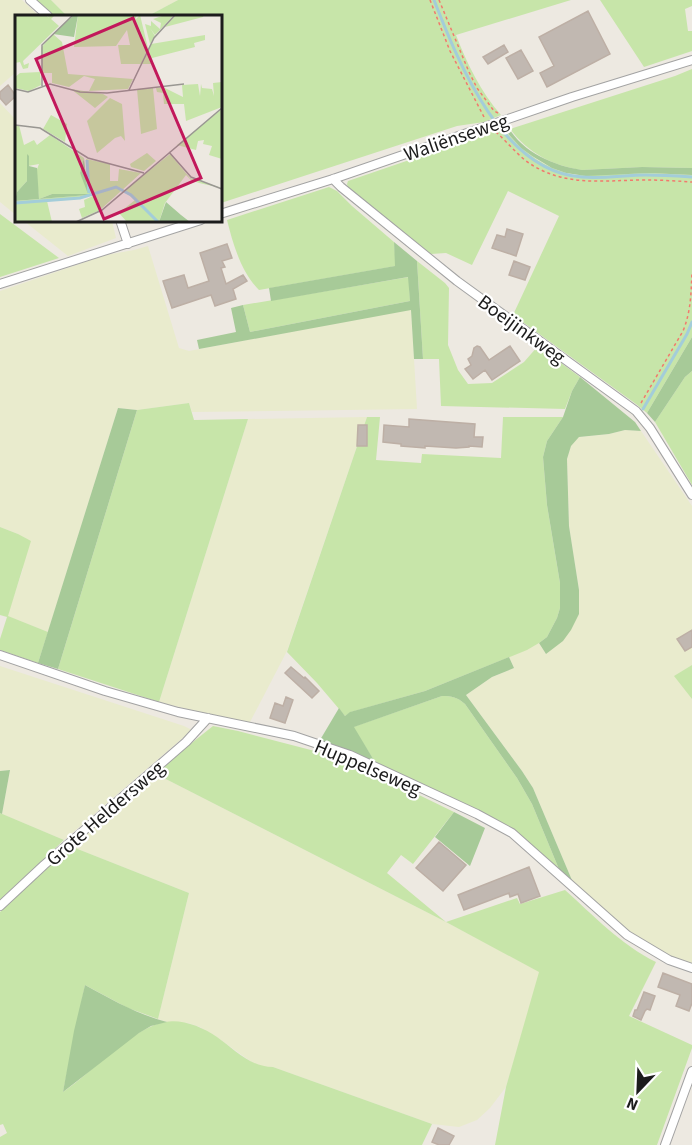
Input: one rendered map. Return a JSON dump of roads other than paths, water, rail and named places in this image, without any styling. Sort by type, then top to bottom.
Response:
[{"type":"street","points":[[30,0],[47,15]]},
{"type":"street","name":"Waliënseweg","points":[[222,213],[333,179],[594,90],[692,60]]},
{"type":"street","name":"Boeijinkweg","points":[[333,179],[457,281],[636,411],[650,428],[692,495]]},
{"type":"street","points":[[121,222],[128,244]]},
{"type":"street","points":[[0,284],[195,222]]},
{"type":"street","name":"Huppelseweg","points":[[0,655],[105,691],[178,712],[294,736],[350,755],[512,832],[627,935],[669,960],[692,968]]},
{"type":"street","name":"Grote Heldersweg","points":[[0,906],[186,742],[208,718]]},
{"type":"street","points":[[665,1145],[692,1071]]},
{"type":"waterway","points":[[434,0],[456,54],[487,111],[507,136],[529,156],[554,171],[582,177],[646,175],[692,177]]},
{"type":"waterway","points":[[643,409],[692,322]]}]
